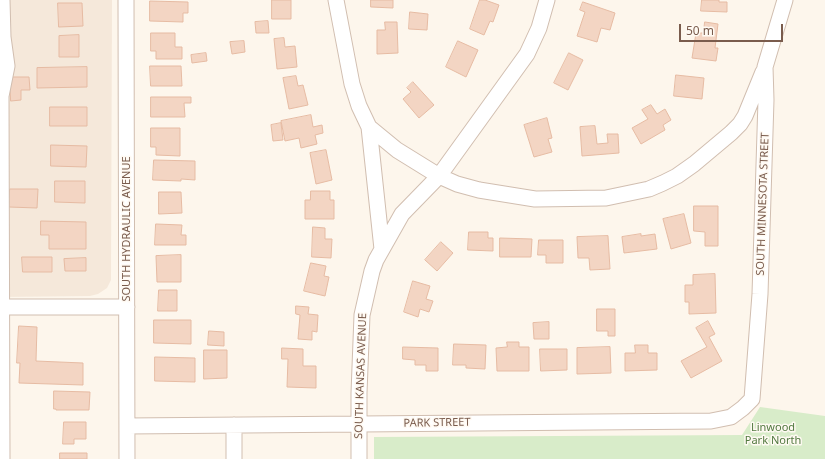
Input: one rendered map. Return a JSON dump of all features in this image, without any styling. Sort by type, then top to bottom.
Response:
[{"type":"street","points":[[2,0],[2,37],[7,66],[1,96],[2,459]]},
{"type":"street","name":"SOUTH HYDRAULIC AVENUE","points":[[126,0],[127,459]]},
{"type":"street","points":[[336,0],[352,84],[359,106],[369,127],[382,249]]},
{"type":"street","name":"SOUTH KANSAS AVENUE","points":[[359,459],[359,393],[362,315],[376,260],[402,214],[439,176],[527,54],[539,28],[547,0]]},
{"type":"street","name":"SOUTH MINNESOTA STREET","points":[[743,408],[752,399],[760,294],[766,100],[765,67],[785,0]]},
{"type":"street","points":[[369,127],[397,150],[439,176],[457,184],[478,190],[535,199],[606,198],[649,188],[677,176],[731,133],[740,124],[745,116],[765,67]]},
{"type":"street","points":[[1,307],[127,307]]},
{"type":"street","name":"PARK STREET","points":[[127,426],[711,421],[731,417],[743,408]]},
{"type":"street","points":[[234,426],[234,459]]},
{"type":"shaded area","points":[[0,0],[112,0],[111,280],[107,288],[98,294],[90,296],[0,297]]},
{"type":"green space","name":"Linwood Park North","points":[[760,407],[825,416],[825,459],[374,459],[374,437],[742,435]]},
{"type":"building","points":[[272,0],[291,0],[291,19],[272,19]]},
{"type":"building","points":[[371,0],[393,0],[393,8],[371,7]]},
{"type":"building","points":[[480,0],[485,0],[499,5],[493,22],[490,21],[484,35],[470,29]]},
{"type":"building","points":[[702,0],[719,0],[719,2],[727,2],[727,12],[701,11]]},
{"type":"building","points":[[150,1],[188,2],[188,13],[183,13],[183,22],[150,21]]},
{"type":"building","points":[[583,2],[615,13],[610,30],[601,28],[597,42],[577,36],[585,12],[580,10]]},
{"type":"building","points":[[58,3],[82,3],[83,26],[59,27]]},
{"type":"building","points":[[410,12],[428,14],[427,30],[409,29]]},
{"type":"building","points":[[268,21],[269,33],[256,33],[255,22]]},
{"type":"building","points":[[385,22],[397,22],[398,53],[377,54],[377,30],[385,30]]},
{"type":"building","points":[[705,22],[718,24],[715,48],[718,48],[716,61],[692,58],[696,33],[703,33]]},
{"type":"building","points":[[151,33],[175,33],[175,47],[182,47],[182,59],[156,59],[156,51],[151,51]]},
{"type":"building","points":[[79,35],[79,57],[59,57],[59,36]]},
{"type":"building","points":[[284,38],[285,47],[295,46],[297,67],[277,69],[274,39]]},
{"type":"building","points":[[244,41],[245,52],[232,54],[230,42]]},
{"type":"building","points":[[458,41],[478,50],[466,77],[446,67]]},
{"type":"building","points":[[206,53],[207,61],[192,63],[191,55]]},
{"type":"building","points":[[569,53],[583,60],[568,90],[554,83]]},
{"type":"building","points":[[150,66],[181,66],[182,86],[151,86]]},
{"type":"building","points":[[87,67],[87,87],[37,88],[37,68]]},
{"type":"building","points":[[676,75],[704,78],[702,99],[674,96]]},
{"type":"building","points":[[296,76],[298,86],[303,85],[308,105],[289,109],[283,78]]},
{"type":"building","points":[[10,77],[29,77],[30,90],[21,90],[21,100],[11,101]]},
{"type":"building","points":[[413,82],[434,105],[419,118],[403,99],[411,92],[407,88]]},
{"type":"building","points":[[151,97],[191,97],[191,103],[184,103],[185,117],[151,117]]},
{"type":"building","points":[[651,105],[657,114],[665,109],[671,120],[663,125],[665,130],[641,144],[632,128],[648,119],[642,110]]},
{"type":"building","points":[[50,107],[87,107],[87,126],[50,126]]},
{"type":"building","points":[[311,115],[313,127],[322,125],[323,133],[315,135],[317,144],[301,148],[299,138],[285,141],[281,121]]},
{"type":"building","points":[[547,118],[552,138],[548,139],[552,152],[534,157],[524,125]]},
{"type":"building","points":[[281,123],[283,140],[273,141],[271,125]]},
{"type":"building","points":[[595,126],[597,144],[608,143],[607,134],[618,134],[619,153],[582,156],[580,127]]},
{"type":"building","points":[[151,128],[180,128],[180,156],[156,155],[156,147],[151,147]]},
{"type":"building","points":[[51,145],[87,146],[86,167],[51,166]]},
{"type":"building","points":[[326,150],[332,180],[316,184],[310,153]]},
{"type":"building","points":[[154,160],[195,161],[195,180],[153,180]]},
{"type":"building","points":[[55,181],[85,181],[85,203],[55,202]]},
{"type":"building","points":[[10,189],[38,189],[37,208],[9,207]]},
{"type":"building","points":[[311,191],[330,191],[330,200],[334,200],[334,219],[305,219],[305,200],[310,200]]},
{"type":"building","points":[[159,192],[181,192],[182,213],[159,214]]},
{"type":"building","points":[[694,206],[718,206],[718,246],[705,246],[705,232],[694,231]]},
{"type":"building","points":[[684,214],[691,243],[671,249],[663,219]]},
{"type":"building","points":[[41,221],[86,222],[86,249],[49,249],[49,235],[41,235]]},
{"type":"building","points":[[156,224],[182,225],[181,235],[186,235],[186,245],[155,245]]},
{"type":"building","points":[[313,227],[325,228],[325,239],[332,239],[331,258],[312,257]]},
{"type":"building","points":[[469,232],[488,232],[488,238],[493,238],[493,251],[468,250]]},
{"type":"building","points":[[641,234],[641,236],[655,234],[657,249],[624,253],[622,237]]},
{"type":"building","points":[[608,236],[610,269],[590,270],[589,258],[578,258],[577,237]]},
{"type":"building","points":[[500,238],[532,239],[531,257],[500,257]]},
{"type":"building","points":[[539,240],[563,240],[563,263],[546,263],[546,255],[538,255]]},
{"type":"building","points":[[441,242],[453,253],[437,271],[425,260]]},
{"type":"building","points":[[181,255],[181,282],[157,282],[156,256]]},
{"type":"building","points":[[22,257],[52,257],[52,272],[23,272]]},
{"type":"building","points":[[86,258],[86,271],[65,271],[64,259]]},
{"type":"building","points":[[311,263],[326,266],[324,276],[329,277],[325,296],[304,291]]},
{"type":"building","points":[[715,274],[716,313],[689,314],[689,302],[685,302],[685,285],[693,285],[693,275]]},
{"type":"building","points":[[413,281],[430,286],[426,299],[433,301],[429,312],[420,309],[418,317],[404,312]]},
{"type":"building","points":[[159,290],[177,290],[177,311],[158,311]]},
{"type":"building","points":[[296,306],[309,307],[308,314],[318,315],[317,332],[312,331],[312,340],[298,339],[300,315],[296,314]]},
{"type":"building","points":[[597,309],[615,309],[615,336],[608,336],[608,331],[597,331]]},
{"type":"building","points":[[154,320],[191,320],[191,344],[154,343]]},
{"type":"building","points":[[708,321],[715,334],[709,337],[722,361],[691,378],[681,361],[707,347],[696,328]]},
{"type":"building","points":[[549,322],[549,339],[534,339],[533,323]]},
{"type":"building","points":[[19,326],[37,327],[36,361],[83,363],[83,385],[19,383],[20,363],[17,363]]},
{"type":"building","points":[[209,331],[224,332],[224,346],[208,345]]},
{"type":"building","points":[[507,342],[519,342],[519,347],[529,347],[529,371],[497,371],[496,348],[507,347]]},
{"type":"building","points":[[454,344],[486,345],[485,369],[466,368],[466,365],[453,365]]},
{"type":"building","points":[[635,345],[648,345],[648,353],[657,353],[657,370],[625,371],[625,353],[635,353]]},
{"type":"building","points":[[403,347],[438,348],[438,371],[426,371],[426,365],[415,365],[415,360],[403,359]]},
{"type":"building","points":[[610,347],[611,373],[577,374],[577,348]]},
{"type":"building","points":[[282,348],[303,349],[303,366],[316,366],[316,388],[287,387],[288,359],[282,359]]},
{"type":"building","points":[[540,349],[567,349],[567,370],[541,371]]},
{"type":"building","points":[[204,350],[227,350],[227,378],[204,379]]},
{"type":"building","points":[[155,357],[195,358],[195,382],[155,381]]},
{"type":"building","points":[[54,391],[90,392],[89,410],[54,409]]},
{"type":"building","points":[[64,422],[86,422],[86,439],[74,439],[74,444],[63,444]]},
{"type":"building","points":[[60,453],[87,453],[87,459],[60,459]]}]
